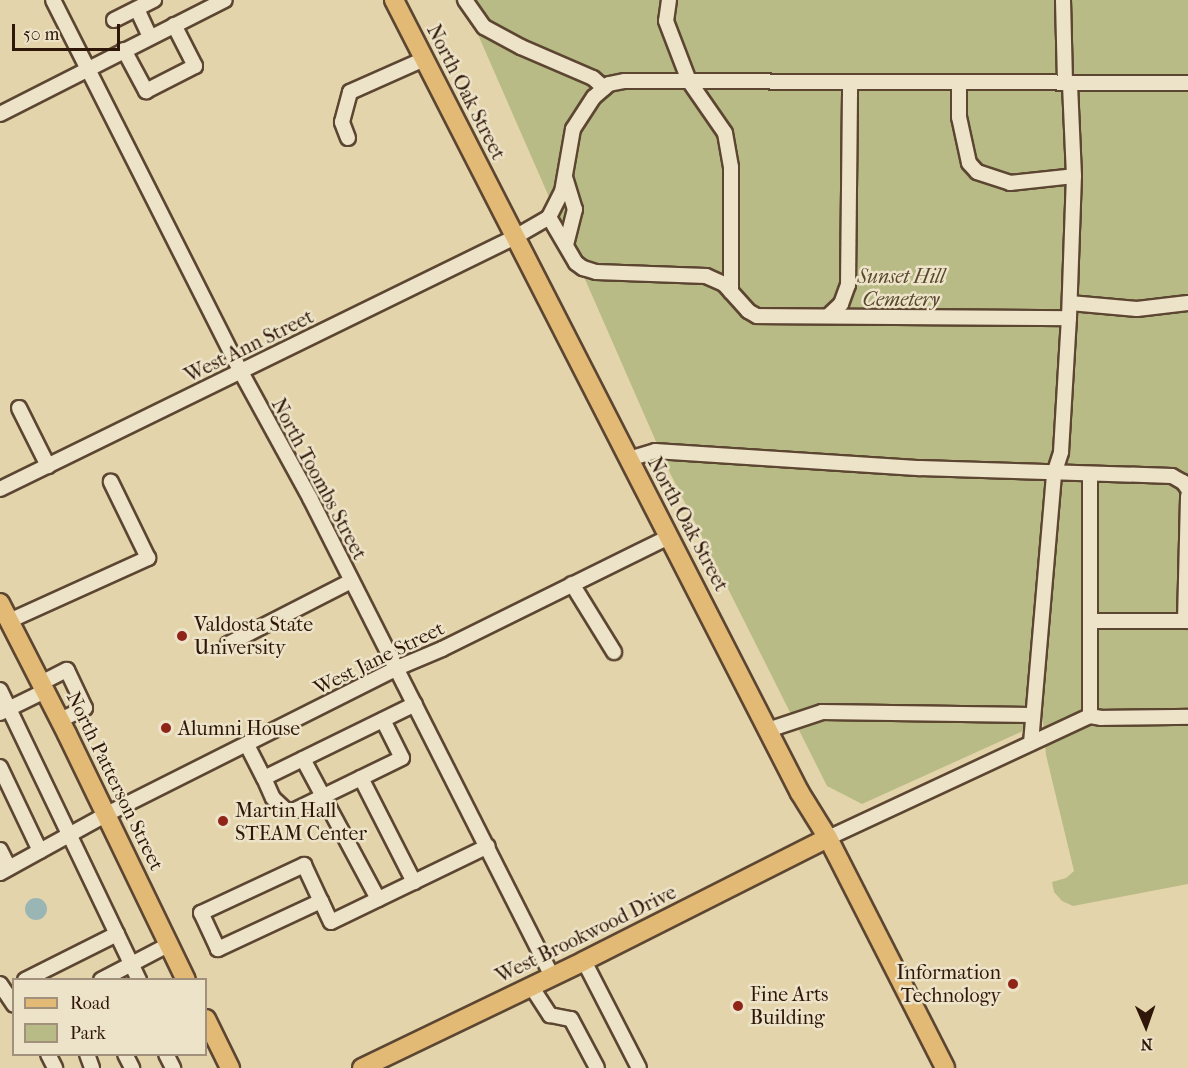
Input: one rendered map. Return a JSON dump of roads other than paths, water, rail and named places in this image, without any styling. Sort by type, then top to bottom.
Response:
[{"type":"main road","name":"North Oak Street","points":[[394,0],[800,793],[828,838],[945,1068]]},
{"type":"main road","name":"North Patterson Street","points":[[0,603],[107,814],[185,978]]},
{"type":"main road","name":"West Brookwood Drive","points":[[362,1068],[584,961],[828,838]]},
{"type":"main road","points":[[207,1022],[230,1068]]},
{"type":"street","name":"North Toombs Street","points":[[53,0],[241,372],[310,498],[397,668],[552,976]]},
{"type":"street","points":[[114,20],[154,0]]},
{"type":"street","points":[[0,114],[225,0]]},
{"type":"street","points":[[465,0],[483,27],[521,47],[593,78],[604,88]]},
{"type":"street","points":[[669,0],[666,21],[689,81],[725,133],[731,167],[730,292]]},
{"type":"street","points":[[1031,743],[1031,715],[1054,474],[1061,452],[1070,303],[1074,176],[1063,0]]},
{"type":"street","points":[[137,9],[150,37]]},
{"type":"street","points":[[124,50],[146,91],[195,66],[174,25]]},
{"type":"street","points":[[348,138],[342,122],[351,92],[424,59]]},
{"type":"street","points":[[1069,318],[757,315],[748,311],[724,284],[706,276],[596,272],[583,268],[576,262],[549,217],[562,192],[573,129],[594,97],[609,84],[625,81],[1188,83]]},
{"type":"street","points":[[828,316],[842,304],[848,285],[850,83]]},
{"type":"street","points":[[959,83],[959,117],[969,163],[977,172],[1010,183],[1074,176]]},
{"type":"street","points":[[565,177],[575,209],[566,244]]},
{"type":"street","name":"West Ann Street","points":[[0,489],[515,237],[549,217]]},
{"type":"street","points":[[1070,303],[1137,309],[1188,303]]},
{"type":"street","points":[[19,408],[48,465]]},
{"type":"street","points":[[629,459],[655,451],[920,468],[1172,476],[1183,482],[1188,489]]},
{"type":"street","points":[[1090,475],[1090,716]]},
{"type":"street","points":[[9,621],[148,558],[111,482]]},
{"type":"street","points":[[1090,621],[1187,621],[1188,496]]},
{"type":"street","name":"West Jane Street","points":[[4,870],[107,814],[397,668],[442,649],[669,537]]},
{"type":"street","points":[[228,644],[351,581]]},
{"type":"street","points":[[572,584],[614,652]]},
{"type":"street","points":[[5,711],[67,670],[85,708],[60,720]]},
{"type":"street","points":[[0,690],[5,711],[72,834],[138,978]]},
{"type":"street","points":[[264,778],[415,704]]},
{"type":"street","points":[[768,730],[822,712],[1031,715]]},
{"type":"street","points":[[828,838],[1090,716],[1101,718],[1188,717]]},
{"type":"street","points":[[247,745],[273,798],[286,810],[295,810],[402,758],[383,720]]},
{"type":"street","points":[[303,759],[378,899]]},
{"type":"street","points":[[0,767],[40,851]]},
{"type":"street","points":[[361,778],[414,882]]},
{"type":"street","points":[[321,901],[218,949],[201,914],[304,865],[331,922],[488,846]]},
{"type":"street","points":[[0,850],[4,870]]},
{"type":"street","points":[[29,978],[117,934]]},
{"type":"street","points":[[105,978],[170,944]]},
{"type":"street","points":[[584,961],[639,1068]]},
{"type":"street","points":[[531,987],[550,1015],[571,1019],[597,1068]]},
{"type":"water","points":[[36,898],[44,901],[47,909],[44,917],[36,920],[28,917],[25,909],[28,901]]},
{"type":"place","name":"Valdosta State University","points":[[182,636]]},
{"type":"place","name":"Alumni House","points":[[166,728]]},
{"type":"place","name":"Martin Hall STEAM Center","points":[[223,821]]},
{"type":"place","name":"Information Technology","points":[[1013,984]]},
{"type":"place","name":"Fine Arts Building","points":[[738,1006]]},
{"type":"park label","name":"Sunset Hill Cemetery","points":[[901,288]]}]
